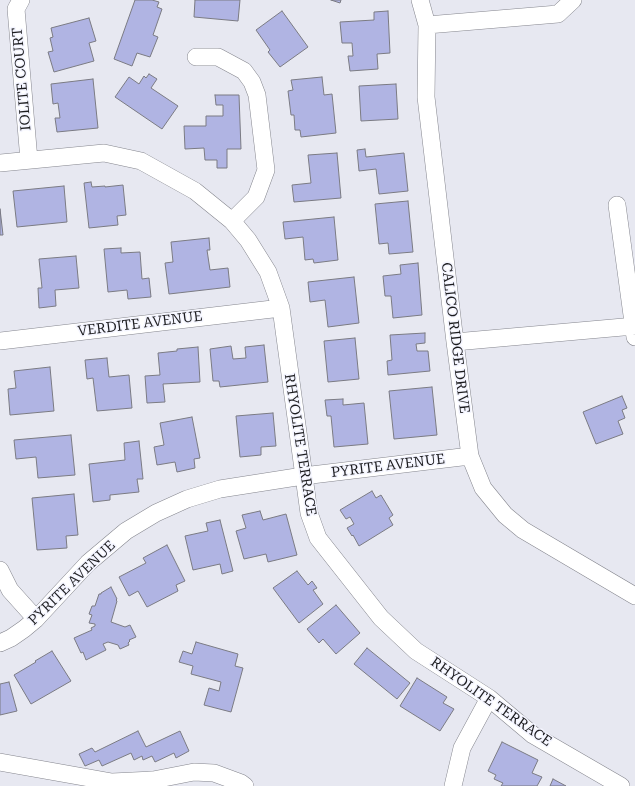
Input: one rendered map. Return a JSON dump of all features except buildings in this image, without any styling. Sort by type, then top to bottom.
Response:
[{"type":"street","name":"IOLITE COURT","points":[[21,0],[16,9],[30,160]]},
{"type":"street","name":"CALICO RIDGE DRIVE","points":[[420,0],[427,25],[426,97],[470,456],[483,488],[505,515],[523,530],[635,596]]},
{"type":"street","points":[[427,25],[558,14],[573,0]]},
{"type":"street","points":[[196,57],[218,56],[244,71],[252,82],[257,95],[266,170],[256,197],[232,221]]},
{"type":"street","name":"RHYOLITE TERRACE","points":[[0,163],[104,153],[141,161],[194,190],[232,221],[248,240],[268,272],[281,308],[308,513],[318,538],[381,618],[416,651],[489,698],[534,735],[621,786]]},
{"type":"street","points":[[455,342],[634,330],[617,205]]},
{"type":"street","name":"VERDITE AVENUE","points":[[0,341],[281,308]]},
{"type":"street","name":"PYRITE AVENUE","points":[[0,644],[12,638],[36,619],[88,563],[126,531],[156,513],[187,499],[220,488],[303,476],[470,456]]},
{"type":"street","points":[[0,570],[10,590],[36,619]]},
{"type":"street","points":[[453,786],[462,748],[489,698]]},
{"type":"street","points":[[0,762],[112,784],[153,780],[194,772],[214,773],[241,783],[245,786]]}]
